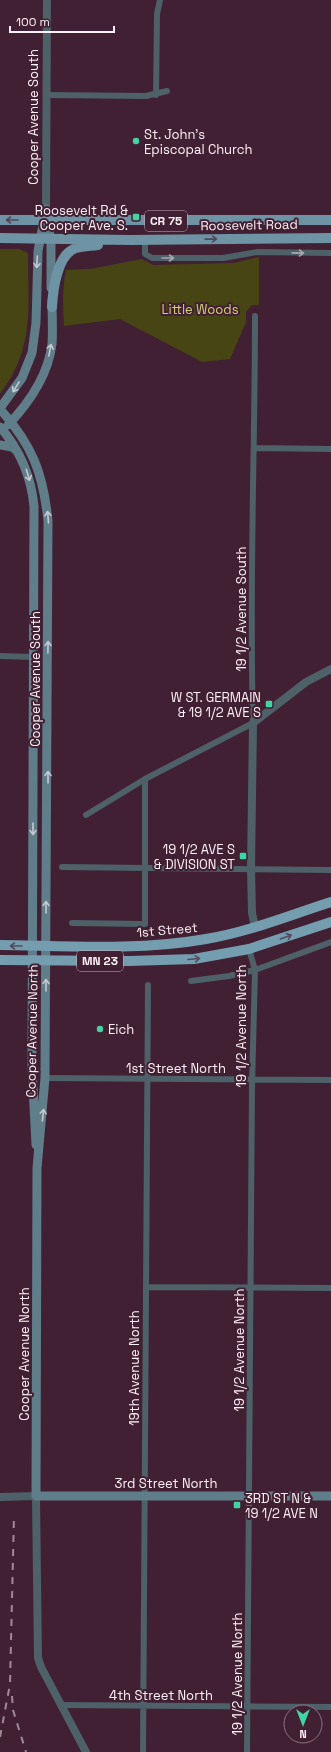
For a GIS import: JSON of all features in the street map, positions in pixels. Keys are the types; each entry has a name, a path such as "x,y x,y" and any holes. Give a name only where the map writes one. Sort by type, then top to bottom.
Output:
{"highway":[{"name":"1st Street","path":"0,945 161,945 206,939 255,927 331,902"},
{"name":"MN 23","path":"0,960 174,961 209,958 249,949 331,922"}],"main road":[{"name":"Cooper Avenue South","path":"1,429 12,421 32,396 44,370 51,346 52,307 45,239 46,210"},
{"name":"Roosevelt Road","path":"0,220 331,220"},
{"name":"Roosevelt Road","path":"0,238 130,240 331,238"},
{"name":"Cooper Avenue South","path":"45,239 37,260 35,335 32,352 22,378 0,408 12,421 29,447 40,472 48,521 46,946"},
{"path":"52,307 57,275 62,262 70,252 75,248 130,240"},
{"path":"1,429 18,452 28,473 34,506 32,961 33,1101 37,1168"},
{"path":"0,445 12,447 18,452"},
{"name":"Cooper Avenue North","path":"36,1496 37,1168 45,1078 46,946"},
{"name":"3rd Street North","path":"36,1496 331,1496"}],"street":[{"name":"Cooper Avenue South","path":"46,210 47,0"},
{"path":"156,95 157,14 160,0"},
{"path":"46,95 146,96 156,95 167,91"},
{"path":"145,240 145,254 152,258 223,258 257,252 331,253"},
{"name":"19 1/2 Avenue South","path":"255,316 255,448 251,656 253,723 251,869 252,913 255,927"},
{"path":"255,448 331,449"},
{"path":"0,656 34,657"},
{"path":"86,815 145,779 253,723 306,682 331,669"},
{"path":"72,923 145,924 145,779"},
{"path":"62,867 331,870"},
{"path":"191,981 229,976 255,970 331,942"},
{"name":"19 1/2 Avenue North","path":"247,1752 252,1079 255,970 249,949"},
{"name":"19th Avenue North","path":"143,1752 148,985"},
{"name":"1st Street North","path":"45,1078 331,1080"},
{"path":"146,1287 331,1288"},
{"name":"3rd Street North","path":"0,1496 36,1496"},
{"name":"Cooper Avenue North","path":"36,1496 38,1658 41,1667 86,1752"},
{"name":"4th Street North","path":"62,1705 331,1707"}],"green space":[{"path":"0,249 19,249 28,253 29,291 27,326 24,343 19,360 11,377 0,394"},
{"name":"Little Woods","path":"259,257 259,305 252,305 246,312 246,322 230,359 202,362 120,319 64,326 63,291 66,270 90,269 142,259 153,265 233,263"}],"railway":[{"path":"0,1737 10,1684 14,1515"},
{"path":"12,1696 13,1710 26,1752"}],"place":[{"name":"St. John’s Episcopal Church","path":"136,141"},
{"name":"Roosevelt Rd & Cooper Ave. S.","path":"136,217"},
{"name":"W ST. GERMAIN & 19 1/2 AVE S","path":"269,704"},
{"name":"19 1/2 AVE S & DIVISION ST","path":"243,856"},
{"name":"Eich","path":"100,1029"},
{"name":"3RD ST N & 19 1/2 AVE N","path":"237,1505"}]}
